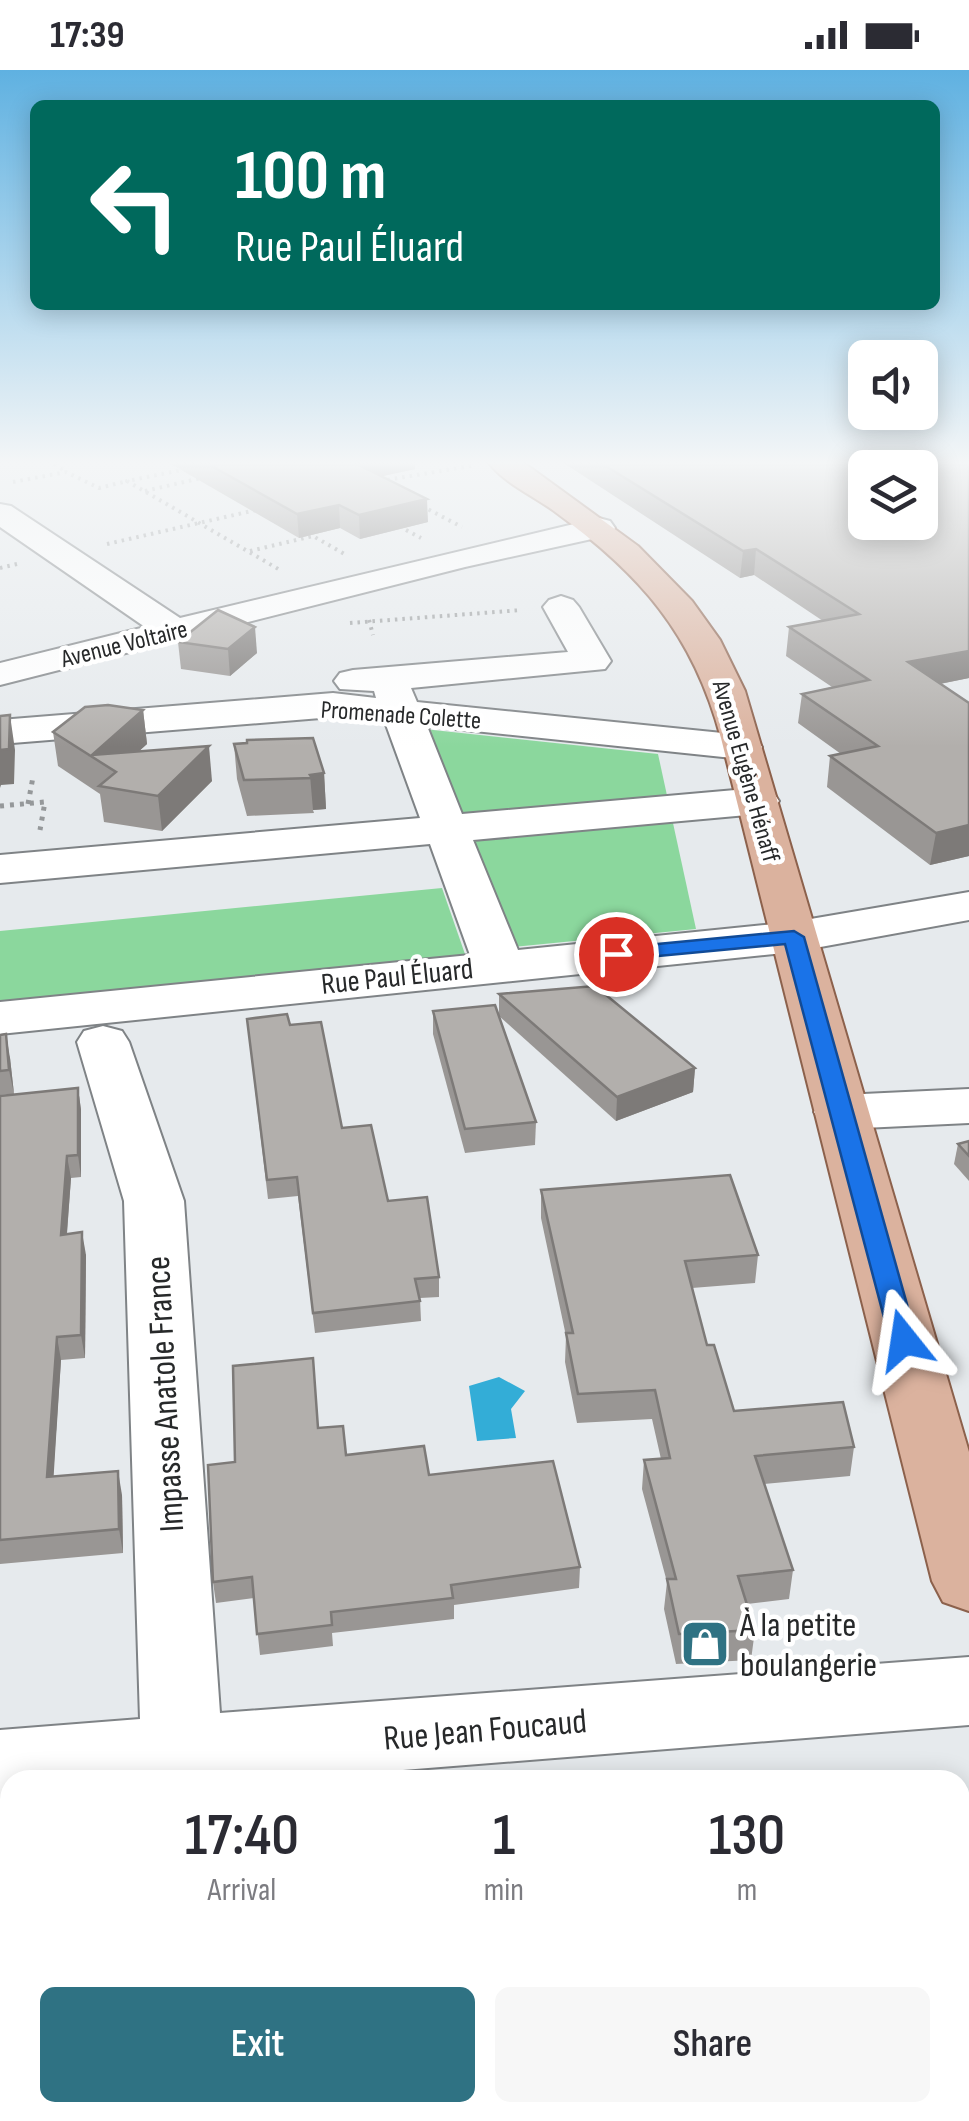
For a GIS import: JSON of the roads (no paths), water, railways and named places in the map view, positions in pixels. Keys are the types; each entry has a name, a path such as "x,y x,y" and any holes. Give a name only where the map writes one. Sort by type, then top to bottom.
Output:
{"main road":[{"name":"Avenue Eugène Hénaff","path":"632,556 673,599 721,677 758,800 969,1581"}],"street":[{"path":"62,556 174,630"},
{"name":"Avenue Voltaire","path":"0,675 480,556"},
{"path":"0,675 16,718 207,692 395,695 592,661 560,607"},
{"path":"207,692 333,705"},
{"path":"395,695 500,965"},
{"name":"Promenade Colette","path":"16,718 333,705 395,695 742,747"},
{"path":"0,870 758,800"},
{"name":"Rue Paul Éluard","path":"0,1018 794,937 969,906"},
{"name":"Impasse Anatole France","path":"104,1042 154,1201 182,1752"},
{"path":"842,1112 969,1106"},
{"name":"Rue Jean Foucaud","path":"0,1766 969,1691"}],"water":[{"path":"499,1377 525,1391 511,1409 516,1438 477,1441 469,1386"}],"place":[{"name":"À la petite boulangerie","path":"705,1644"}]}
